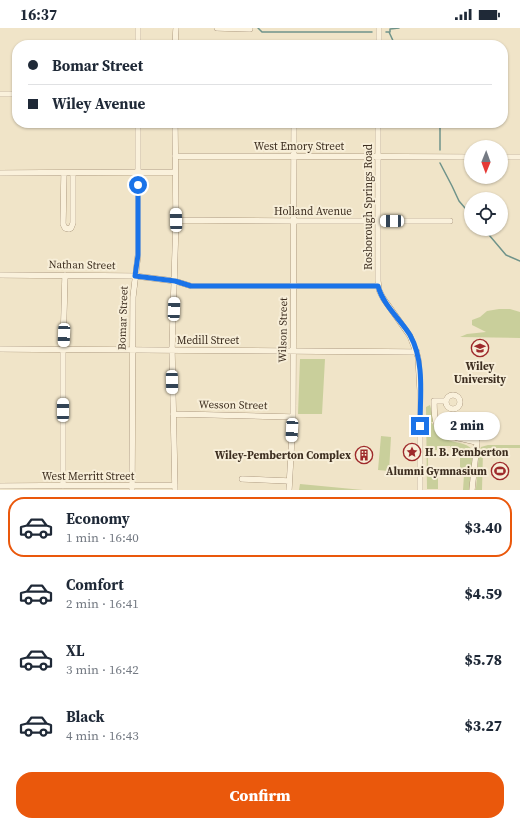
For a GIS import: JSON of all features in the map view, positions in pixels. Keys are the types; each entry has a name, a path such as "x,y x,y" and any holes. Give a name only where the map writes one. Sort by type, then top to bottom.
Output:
{"street":[{"path":"138,28 138,40"},
{"path":"176,28 176,40"},
{"path":"217,28 250,29"},
{"path":"379,28 379,40"},
{"path":"0,94 12,94"},
{"name":"Bomar Street","path":"132,488 132,350 133,298 138,255 138,128"},
{"path":"175,128 176,220 172,350 175,487"},
{"name":"Wilson Street","path":"289,490 293,416 292,351 294,128"},
{"name":"Rosborough Springs Road","path":"378,128 378,286 383,298 410,336 419,361 420,490"},
{"name":"West Emory Street","path":"175,156 464,157"},
{"path":"508,157 520,157"},
{"path":"0,173 175,172"},
{"path":"64,173 63,224 65,228 69,229 73,224 73,173"},
{"name":"Holland Avenue","path":"176,220 450,221"},
{"name":"Nathan Street","path":"0,275 135,276 175,281 191,286 378,286"},
{"path":"63,486 63,350 65,275"},
{"name":"Medill Street","path":"0,349 417,352"},
{"path":"446,401 434,401 435,417 438,426 446,434 477,442 472,490"},
{"name":"Wesson Street","path":"173,414 293,416"},
{"path":"242,480 290,481"},
{"name":"West Merritt Street","path":"0,486 132,488 175,487"}],"green space":[{"path":"510,309 520,312 520,338 460,337 467,334 486,332 472,325 472,320 480,317 487,311"},
{"path":"300,359 325,359 322,414 298,414"},
{"path":"430,405 435,424 431,422 441,435 449,441 467,445 473,450 471,488 469,490 463,490 464,475 460,475 460,451 450,450 450,446 437,446 437,450 428,450 428,475 434,475 435,478 438,478 438,489 427,489 426,407"},
{"path":"381,436 391,437 389,471 378,470"},
{"path":"488,445 520,445 520,448 495,448 495,451 483,451 482,490 475,490 479,452 481,447"},
{"path":"300,484 363,490 299,490"}],"waterway":[{"path":"258,28 262,32 372,32"},
{"path":"390,32 390,29 399,28"},
{"path":"386,32 389,32 393,40"},
{"path":"440,128 440,150"},
{"path":"440,163 459,201 464,207"},
{"path":"490,236 506,255 520,261"}],"place":[{"name":"Wiley University","path":"480,348"},
{"name":"H. B. Pemberton","path":"412,452"},
{"name":"Wiley-Pemberton Complex","path":"364,455"},
{"name":"Alumni Gymnasium","path":"500,471"}],"route":[{"path":"138,185 138,255 135,276 175,281 191,286 378,286 383,298 410,336 418,357 420,366 420,426"}]}
